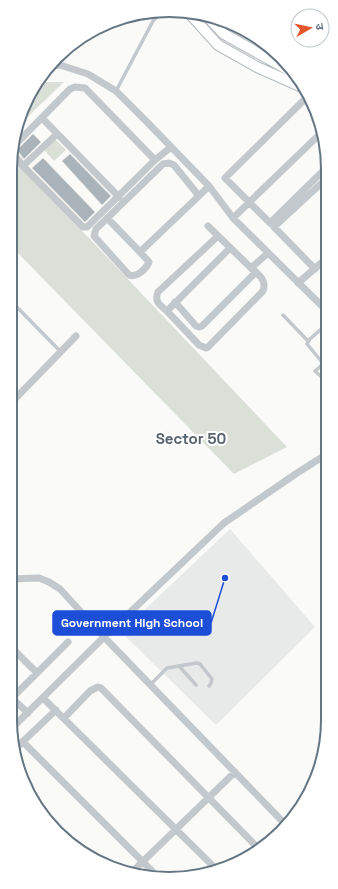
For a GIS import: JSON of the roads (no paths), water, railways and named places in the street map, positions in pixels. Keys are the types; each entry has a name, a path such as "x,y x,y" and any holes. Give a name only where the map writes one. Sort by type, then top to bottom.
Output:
{"main road":[{"path":"195,19 218,45 257,67 294,84"},
{"path":"214,24 224,34 278,64"}],"street":[{"path":"59,65 88,74 116,91 209,186 233,218 321,305"},
{"path":"20,139 70,89 80,86 84,88 155,160"},
{"path":"304,100 225,178 270,223 321,173"},
{"path":"42,118 119,196"},
{"path":"23,166 57,134"},
{"path":"233,218 317,136"},
{"path":"17,158 83,227 87,227 155,160 171,147"},
{"path":"107,218 148,262 147,266 139,274 133,276 129,275 94,236 96,229 107,218 163,164 169,163 174,165 199,196"},
{"path":"315,269 274,227 321,184"},
{"path":"140,252 209,186"},
{"path":"208,226 264,281 265,285 263,291 206,348 199,345 157,302 156,297 158,292 218,236"},
{"path":"167,311 230,248"},
{"path":"175,302 196,326 202,326 268,253"},
{"path":"298,283 321,264"},
{"path":"17,397 76,336"},
{"path":"17,724 104,637 224,523 321,458"},
{"path":"17,579 39,578 60,589 104,637 282,821"},
{"path":"17,693 68,642"},
{"path":"17,653 37,673"},
{"path":"64,718 90,691 98,687 101,688 255,845"},
{"path":"43,698 213,866"},
{"path":"17,704 28,713"},
{"path":"19,745 56,710"},
{"path":"23,742 152,871"},
{"path":"136,868 235,772"}],"lane":[{"path":"116,91 153,21 157,17"},
{"path":"17,307 61,352"},
{"path":"283,315 308,341 307,344 310,349 321,361"},
{"path":"308,341 321,329"},
{"path":"321,366 316,371 321,376"},
{"path":"150,685 167,668 200,664 212,678 212,683 209,686"},
{"path":"179,666 196,685"}],"place":[{"name":"Government High School","path":"225,578"}],"district":[{"name":"Sector 50","path":"191,439"}]}
